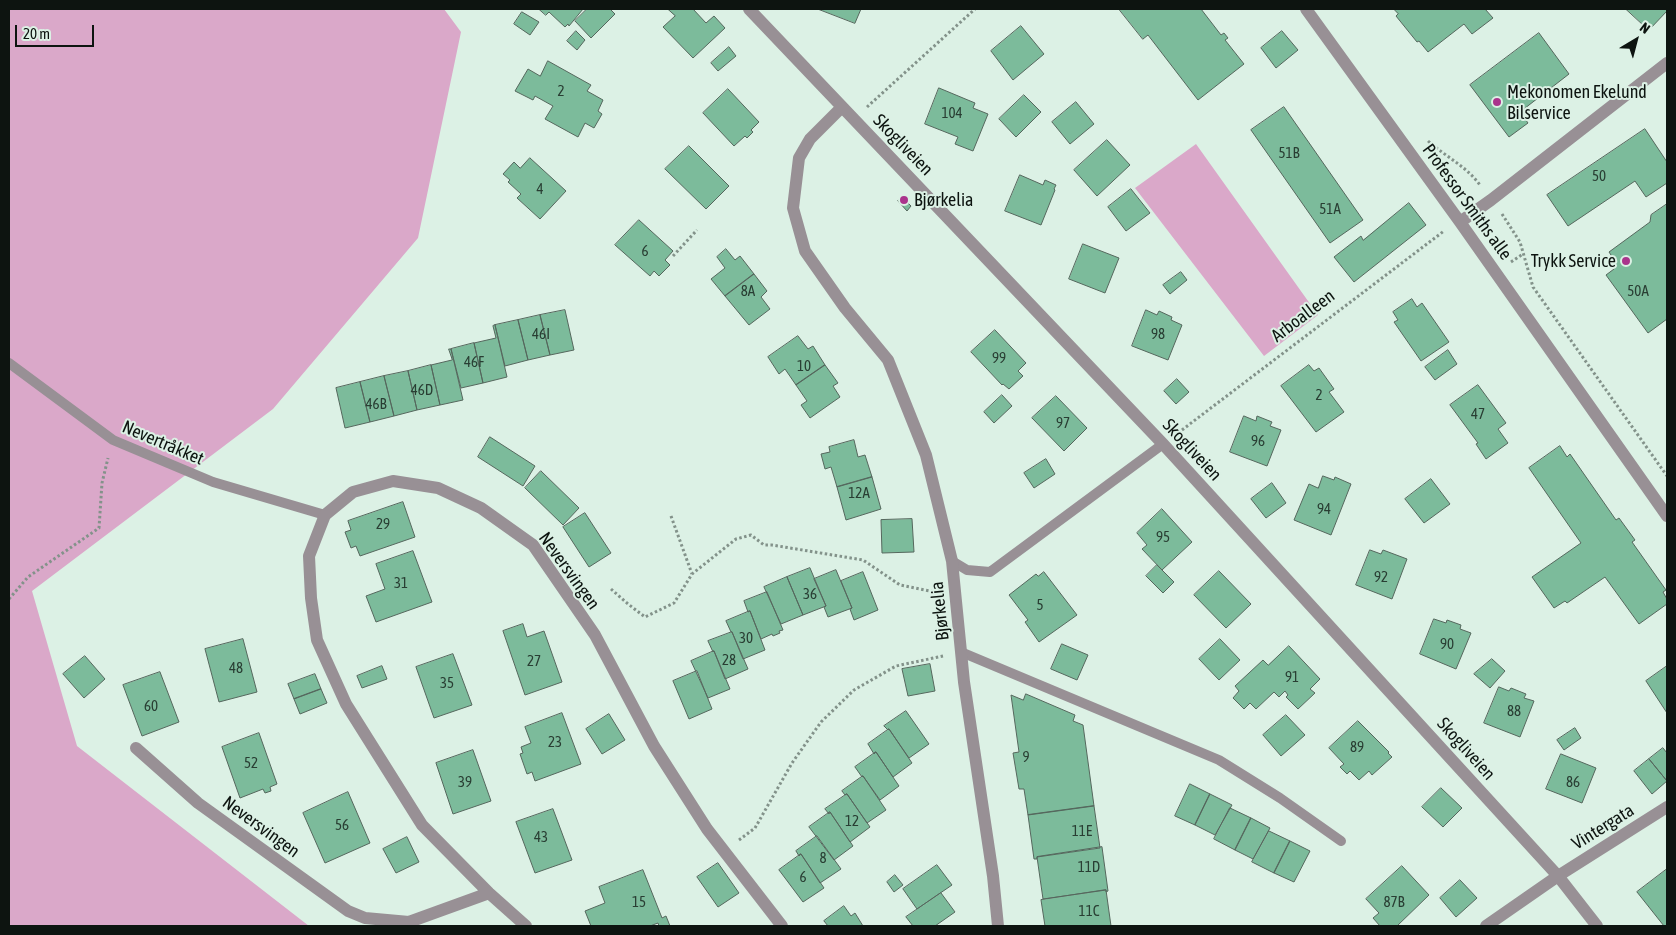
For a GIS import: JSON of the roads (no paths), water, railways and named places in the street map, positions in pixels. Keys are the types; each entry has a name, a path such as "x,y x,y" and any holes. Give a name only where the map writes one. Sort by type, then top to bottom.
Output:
{"street":[{"name":"Skogliveien","path":"749,9 1163,444 1558,876 1597,926"},
{"name":"Professor Smiths alle","path":"1306,9 1460,222 1667,516"},
{"path":"1460,222 1667,63"},
{"name":"Bjørkelia","path":"842,107 810,139 799,158 793,208 805,251 845,308 888,360 926,455 952,561 964,682 993,876 998,926"},
{"name":"Neversvingen","path":"526,926 488,892 422,825 346,704 317,640 311,598 309,556 325,515 353,492 392,482 438,488 481,508 533,545 595,636 654,746 707,829 782,926"},
{"name":"Neversvingen","path":"136,748 198,803 348,912 366,918 409,922 488,892"},
{"name":"Vintergata","path":"1486,926 1558,876 1667,807"}],"lane":[{"name":"Nevertråkket","path":"9,363 113,440 213,482 325,515"},
{"path":"952,561 967,570 990,572 1163,444"},
{"path":"961,652 1218,760 1280,798 1341,841"}],"place":[{"name":"Mekonomen Ekelund Bilservice","path":"1497,102"},
{"name":"Bjørkelia","path":"904,200"},
{"name":"Trykk Service","path":"1626,261"}]}
